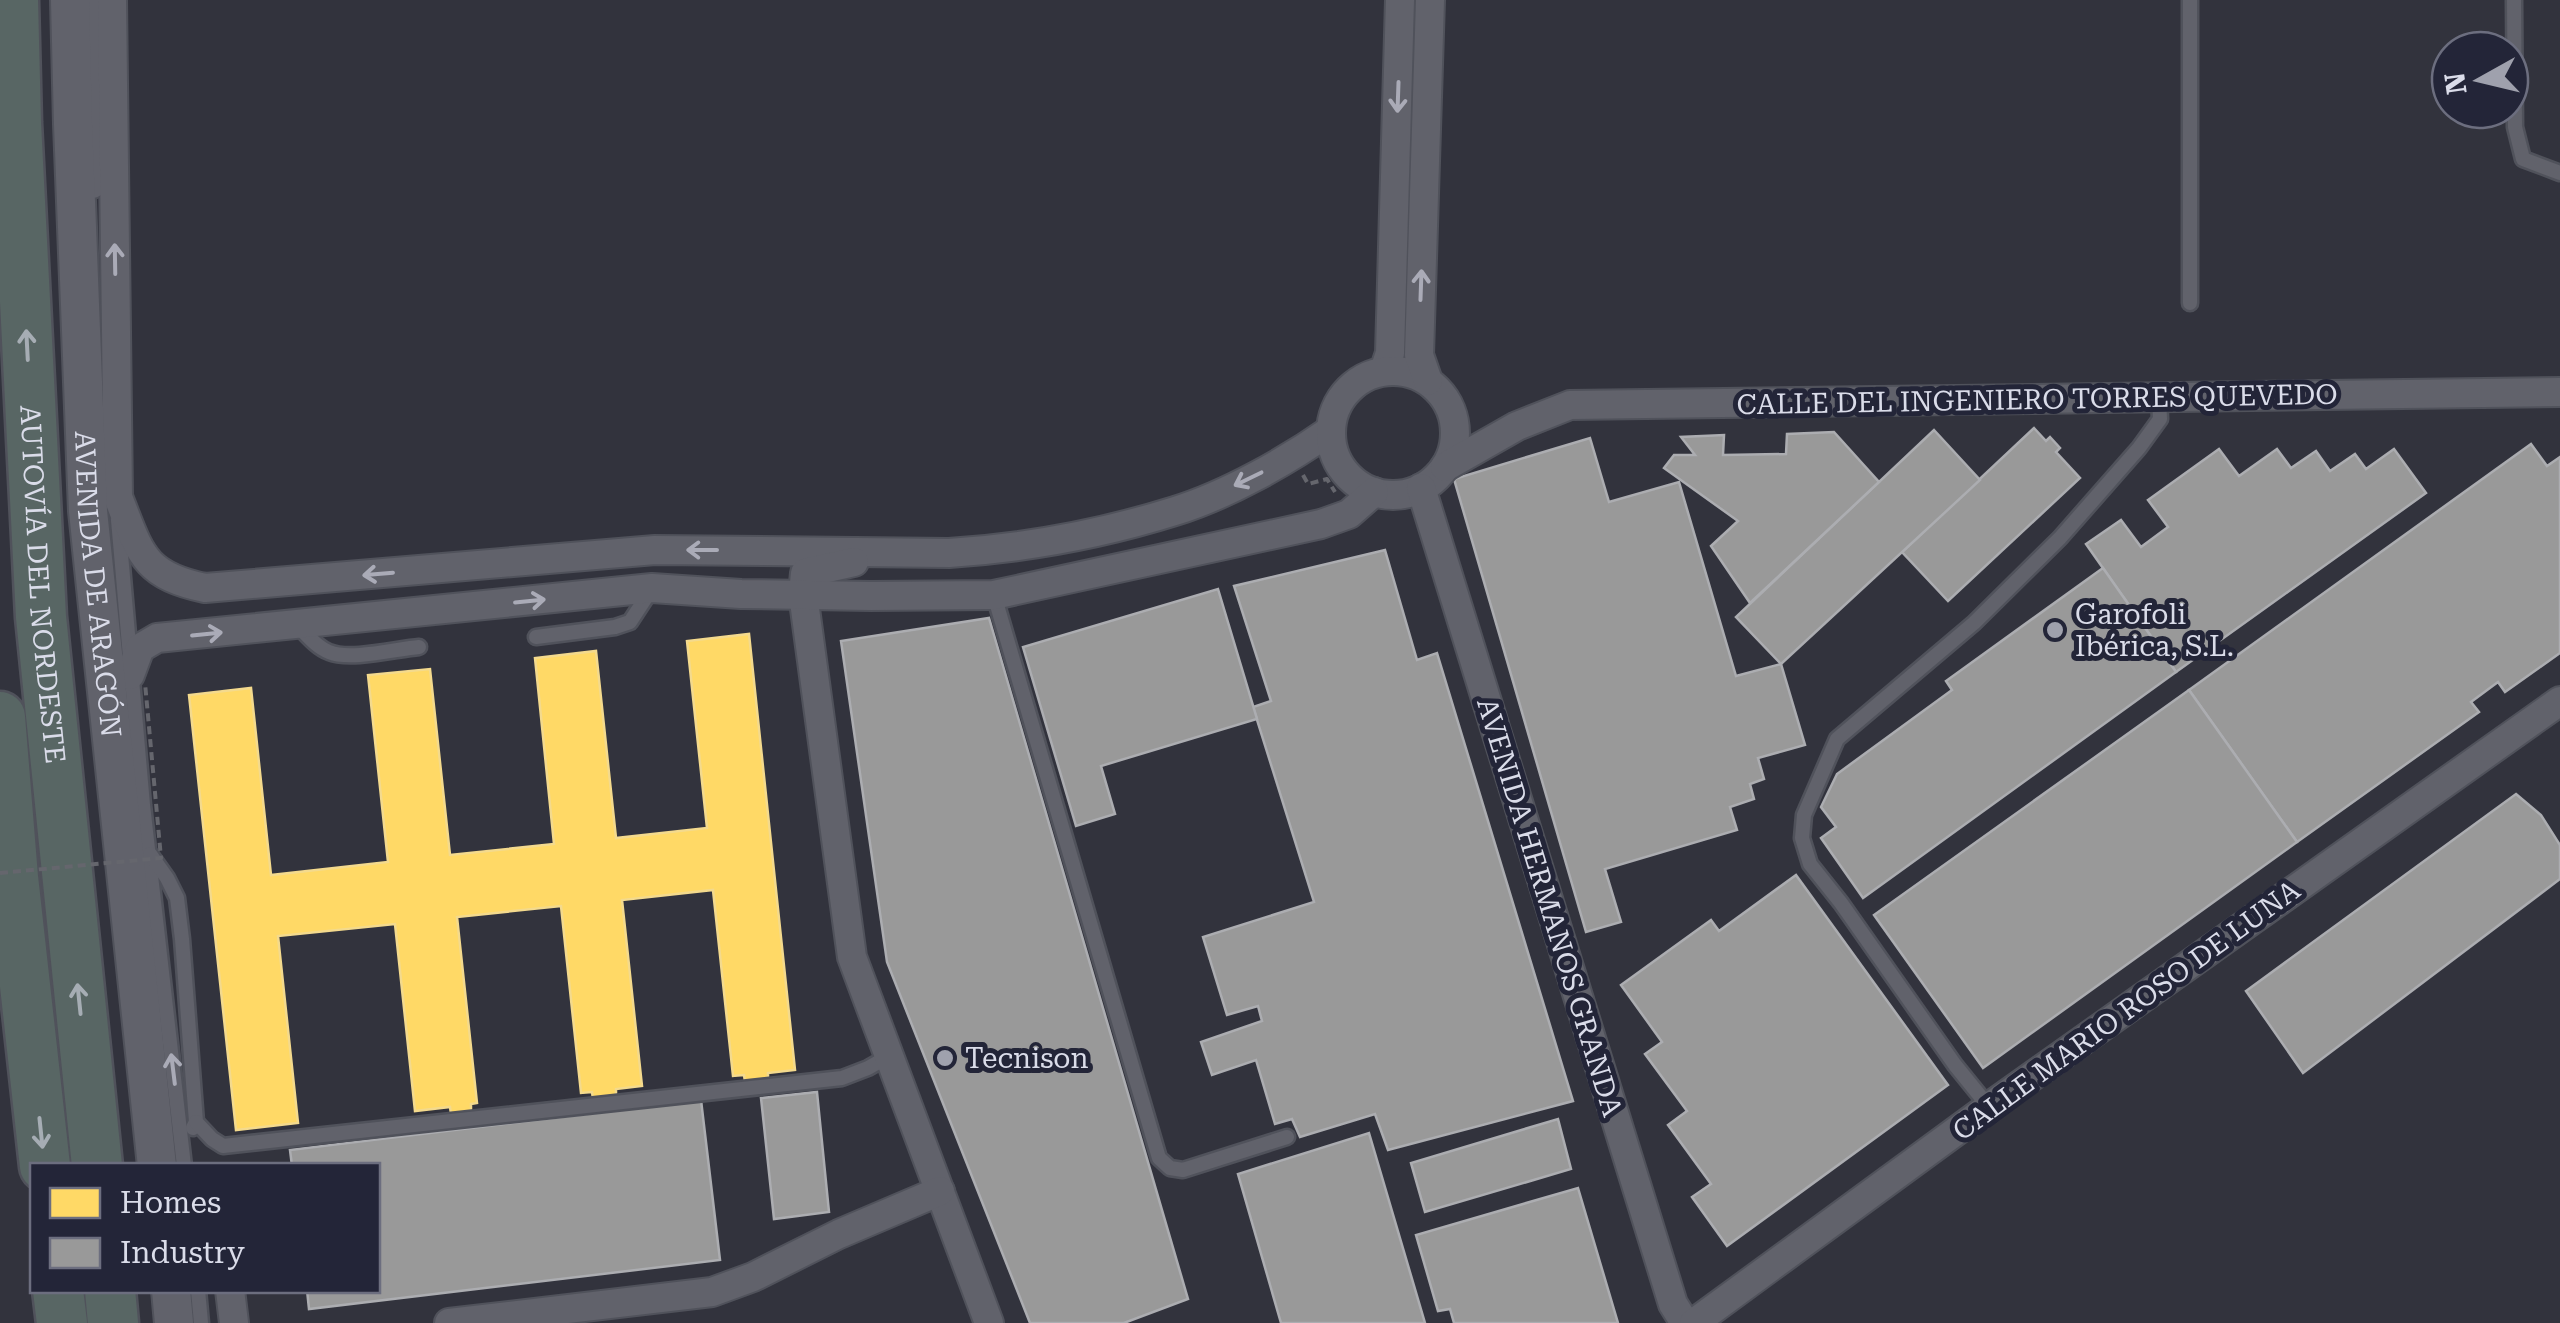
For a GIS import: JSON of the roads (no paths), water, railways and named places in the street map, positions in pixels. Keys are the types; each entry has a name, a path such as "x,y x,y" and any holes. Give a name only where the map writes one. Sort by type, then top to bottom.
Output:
{"highway":[{"name":"AUTOVÍA DEL NORDESTE","path":"13,0 41,617 97,1163"},
{"name":"AUTOVÍA DEL NORDESTE","path":"0,717 3,783 45,1163"},
{"path":"58,1293 62,1323"},
{"path":"110,1293 114,1323"}],"street":[{"name":"AVENIDA DE ARAGÓN","path":"70,0 72,124 103,503 170,1156"},
{"path":"92,0 103,503 149,566 176,582 205,588 654,550 949,554 986,551 1075,536 1178,510 1293,456 1331,430"},
{"path":"103,503 112,0"},
{"path":"1384,371 1390,353 1400,0"},
{"path":"1428,382 1399,371 1384,371 1367,376 1342,398 1334,413 1332,446 1338,461 1359,485 1390,495 1421,488 1445,467 1454,444 1454,421 1444,399 1428,382 1419,355 1430,0"},
{"name":"CALLE DEL INGENIERO TORRES QUEVEDO","path":"1445,467 1517,426 1570,405 2560,392"},
{"path":"1449,410 1481,422 1517,426"},
{"name":"AVENIDA HERMANOS GRANDA","path":"1421,488 1673,1304 1685,1323"},
{"path":"137,678 140,648 157,638 652,588 871,596 994,595 1321,524 1349,514 1374,492"},
{"path":"900,552 805,573 803,594 852,957 989,1323"},
{"name":"CALLE MARIO ROSO DE LUNA","path":"1694,1323 1989,1107 2560,701"},
{"path":"449,1323 712,1292 753,1277 940,1190"},
{"path":"171,1293 174,1323"},
{"path":"230,1293 234,1323"}],"lane":[{"path":"2190,0 2190,303"},
{"path":"2514,0 2515,127 2523,160 2560,173"},
{"path":"1989,1107 1810,864 1802,838 1804,814 1838,740 1974,622 2060,538 2160,419 2159,398"},
{"path":"103,503 137,678 170,1156"},
{"path":"536,637 614,628 630,622 652,588"},
{"path":"994,595 1159,1158 1170,1168 1183,1170 1287,1137"},
{"path":"297,625 329,652 349,655 420,647"},
{"path":"148,851 177,898 196,1122 223,1146 842,1078 888,1056"},
{"path":"170,1156 196,1122"},
{"path":"198,1293 201,1323"}],"place":[{"name":"Garofoli Ibérica, S.L.","path":"2055,630"},
{"name":"Tecnison","path":"945,1058"}]}
